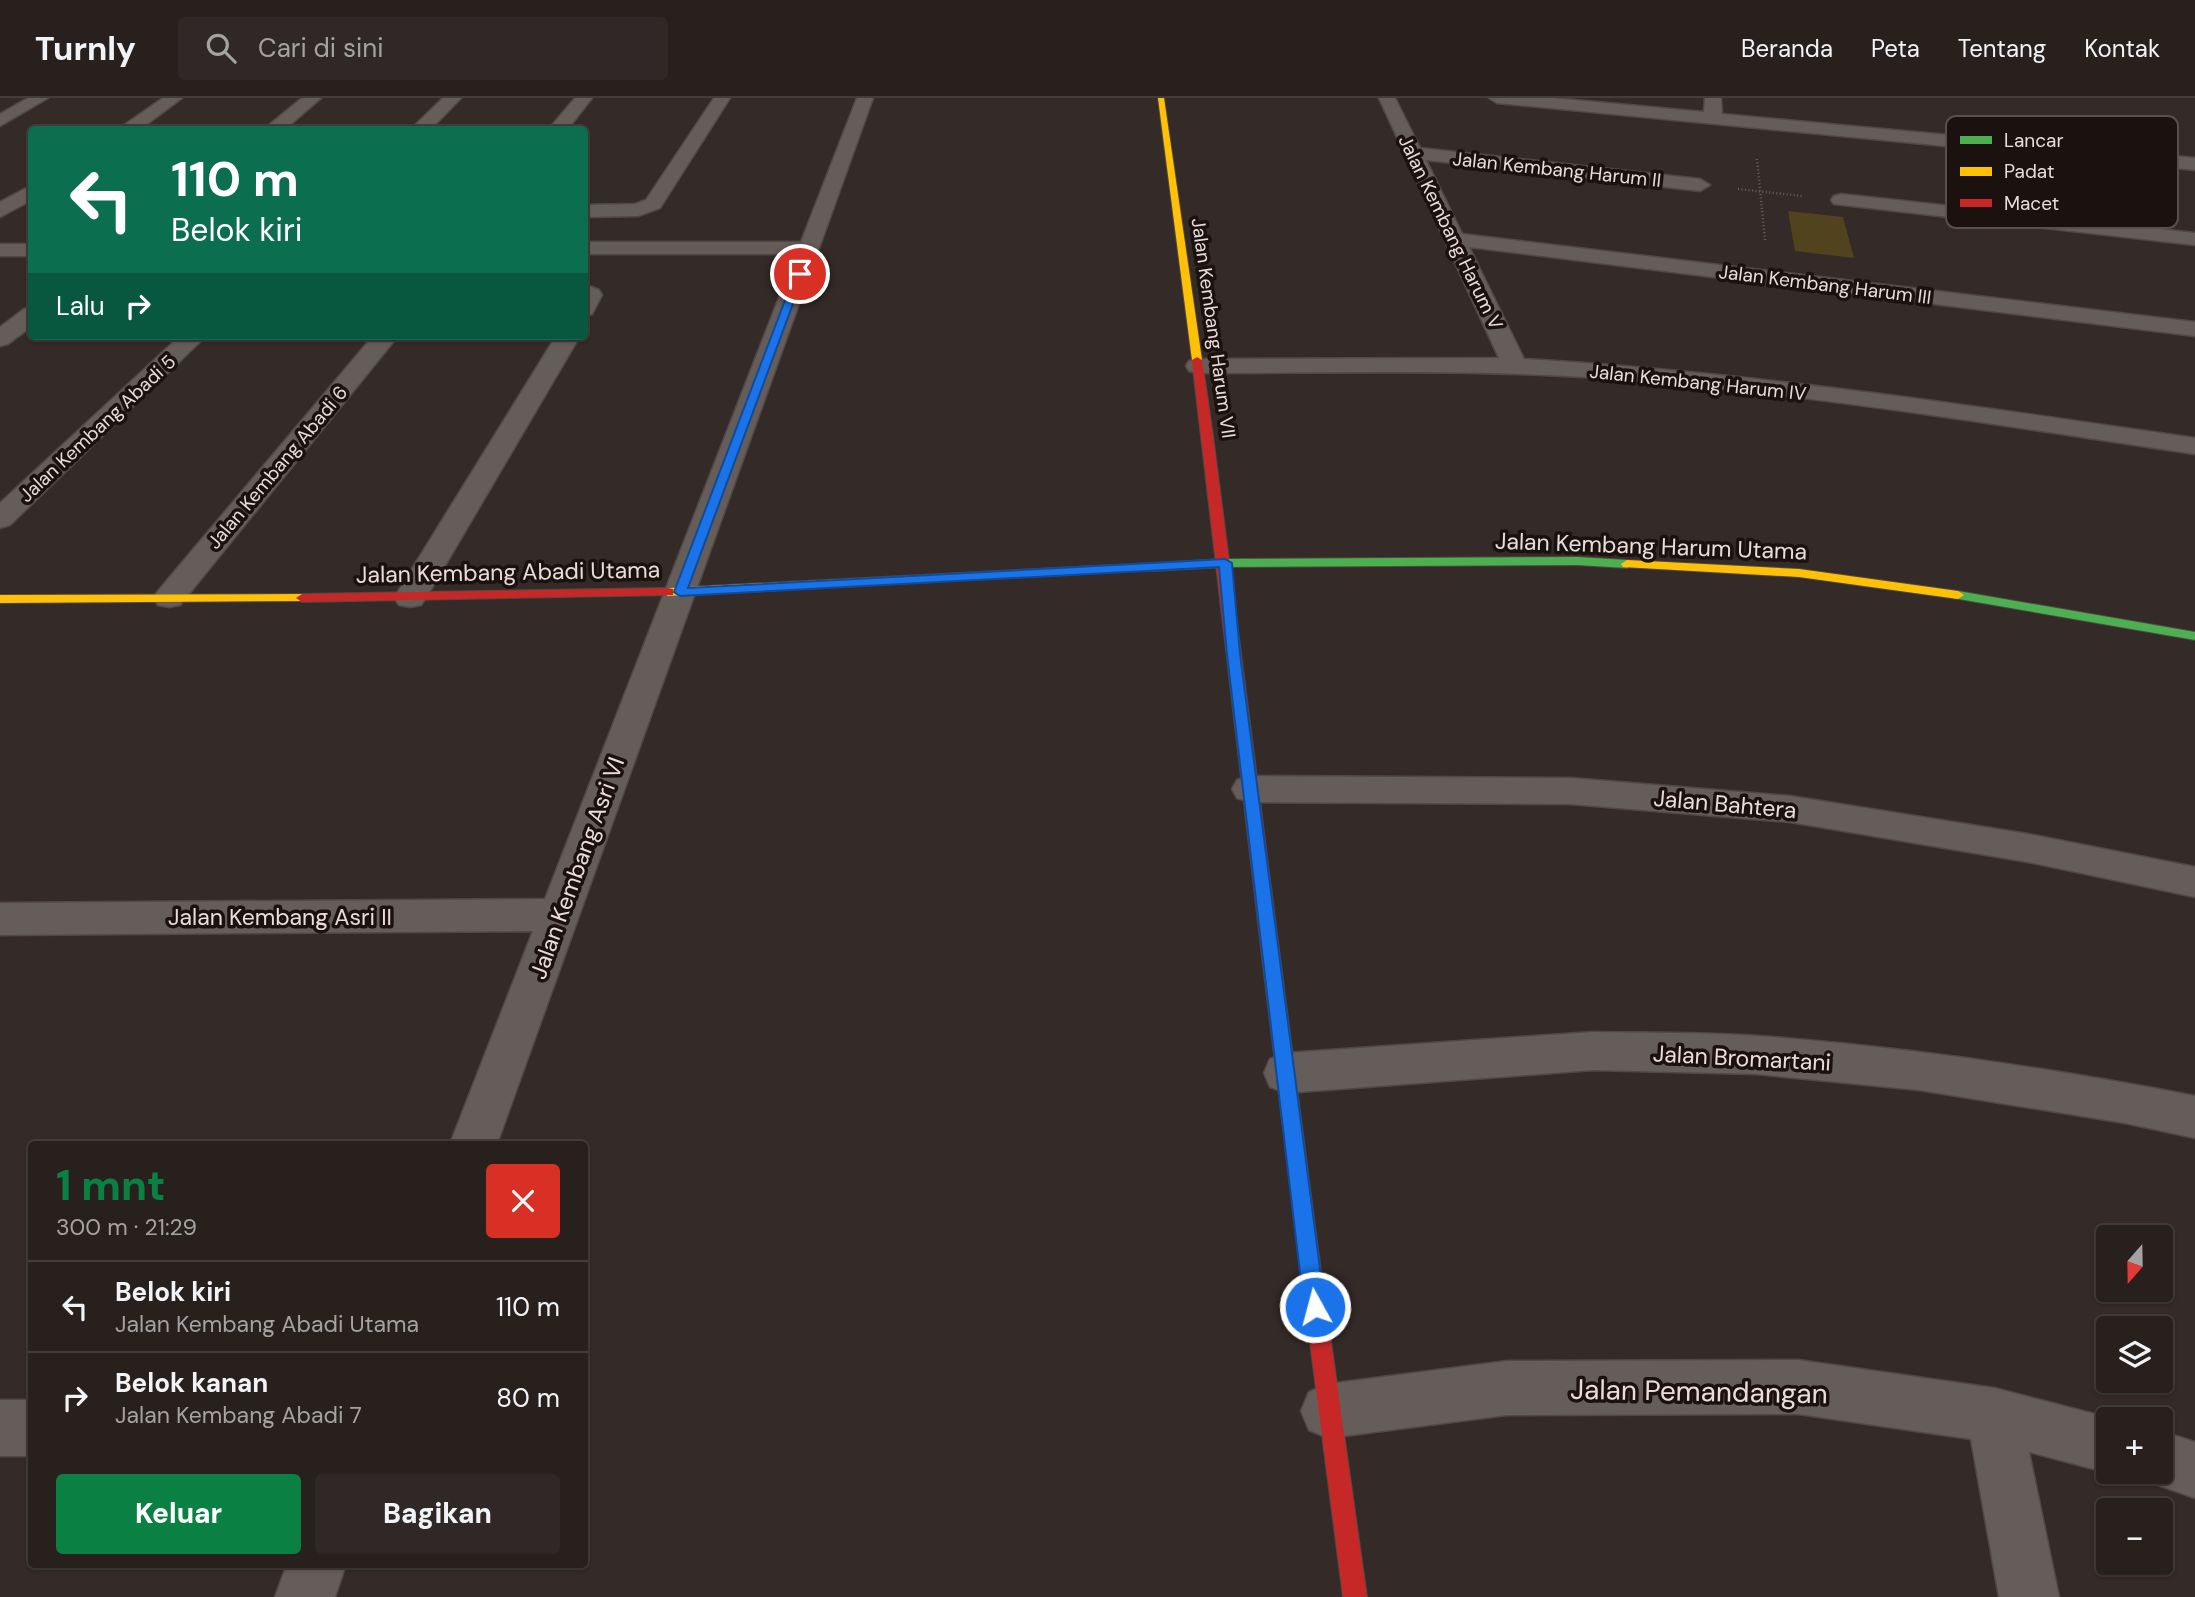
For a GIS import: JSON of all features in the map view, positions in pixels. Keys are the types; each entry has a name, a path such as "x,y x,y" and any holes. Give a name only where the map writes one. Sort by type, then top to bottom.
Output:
{"street":[{"path":"0,121 40,98"},
{"path":"132,126 174,98"},
{"path":"277,126 313,98"},
{"path":"423,126 453,98"},
{"path":"560,126 584,98"},
{"path":"588,211 631,211 653,204 722,98"},
{"name":"Jalan Kembang Asri VI","path":"475,1141 865,98"},
{"name":"Jalan Kembang Harum VII","path":"1161,98 1225,563 1250,789 1328,1411 1355,1597"},
{"name":"Jalan Kembang Harum V","path":"1387,98 1515,366"},
{"path":"1497,98 1946,140"},
{"path":"1713,98 1713,118"},
{"name":"Jalan Kembang Harum II","path":"1413,153 1700,184"},
{"path":"0,211 28,194"},
{"path":"1841,200 1946,212"},
{"path":"2095,228 2195,239"},
{"name":"Jalan Kembang Harum III","path":"1455,239 2195,329"},
{"path":"588,248 809,248"},
{"path":"0,250 28,250"},
{"path":"0,339 28,317"},
{"name":"Jalan Kembang Abadi 5","path":"0,519 190,340"},
{"name":"Jalan Kembang Abadi 6","path":"169,598 383,340"},
{"path":"410,598 566,340"},
{"name":"Jalan Kembang Harum IV","path":"1198,366 1515,366 1770,388 2195,446"},
{"name":"Jalan Kembang Harum Utama","path":"1225,563 1577,561 1785,572 1917,588 2195,636"},
{"name":"Jalan Kembang Abadi Utama","path":"0,598 410,598 680,592 1225,563"},
{"name":"Jalan Bahtera","path":"1250,789 1570,791 1790,809 2028,848 2195,882"},
{"name":"Jalan Kembang Asri II","path":"0,919 559,915"},
{"name":"Jalan Bromartani","path":"1286,1073 1593,1051 1756,1055 1919,1071 2124,1102 2195,1117"},
{"name":"Jalan Pemandangan","path":"1328,1411 1507,1388 1798,1387 1994,1415 2096,1442"},
{"path":"1994,1415 2029,1597"},
{"path":"0,1428 28,1428"},
{"path":"2173,1463 2195,1469"},
{"path":"305,1597 316,1568"}],"path":[{"path":"1765,123 1767,137 1756,143 1769,277"},
{"path":"1700,184 1841,200"}],"shaded area":[{"path":"1788,211 1843,217 1854,258 1795,251"}],"traffic: fast":[{"path":"1153,567 1225,563 1577,561 1627,564"},
{"path":"1958,595 2195,636"},
{"path":"1272,965 1307,1242"}],"traffic: slow":[{"path":"1161,98 1197,360"},
{"path":"1627,564 1799,573 1958,595"},
{"path":"668,592 1153,567"},
{"path":"0,599 302,598"}],"traffic: jam":[{"path":"1197,360 1272,965"},
{"path":"302,598 668,592"},
{"path":"1307,1242 1355,1597"}],"route":[{"path":"800,274 680,592 1225,563 1233,654 1315,1307"}]}
